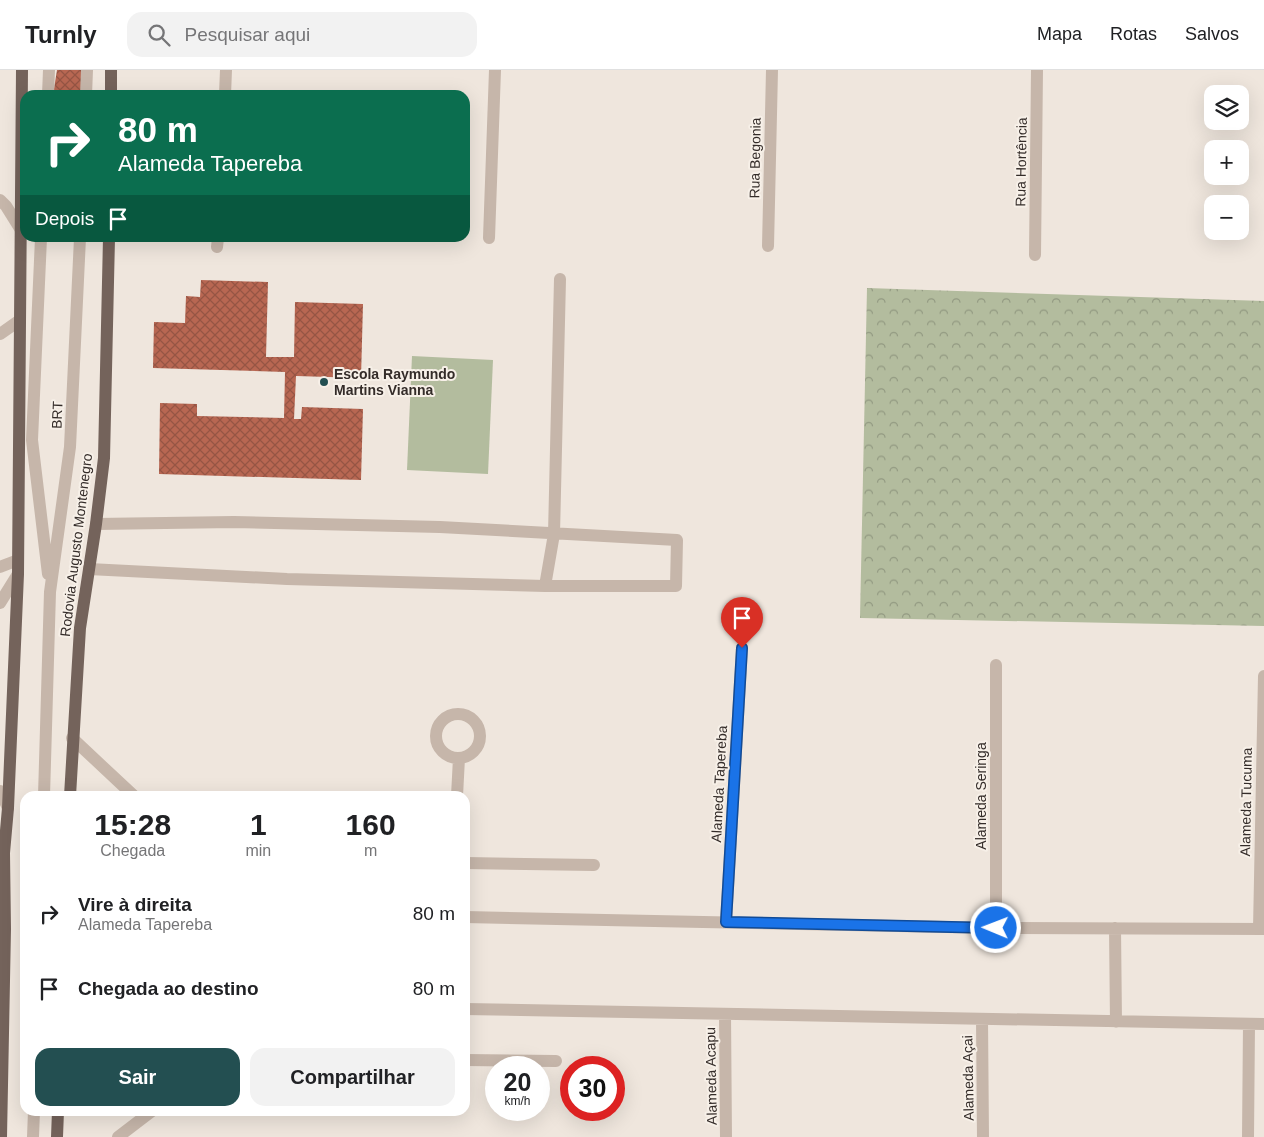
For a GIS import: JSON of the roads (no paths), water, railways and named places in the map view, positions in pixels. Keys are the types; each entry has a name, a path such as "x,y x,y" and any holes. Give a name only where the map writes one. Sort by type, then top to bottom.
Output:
{"main road":[{"path":"22,70 22,90"},
{"path":"111,70 111,90"},
{"path":"1,1137 4,853 8,808 18,574 21,242"},
{"name":"Rodovia Augusto Montenegro","path":"70,791 80,628 104,458 109,242"},
{"path":"57,1137 58,1116"}],"street":[{"path":"48,90 49,70"},
{"path":"86,90 88,70"},
{"path":"225,90 226,70"},
{"path":"489,238 495,70"},
{"name":"Rua Begonia","path":"768,246 772,70"},
{"name":"Rua Hortência","path":"1035,255 1037,70"},
{"path":"0,200 20,228"},
{"name":"BRT","path":"42,242 32,440 50,592"},
{"name":"BRT","path":"44,791 50,592 70,447 80,242"},
{"path":"545,586 554,534 560,279"},
{"path":"0,334 20,320"},
{"path":"89,568 287,579 545,586 676,586 678,540 440,527 234,522 96,524"},
{"path":"0,567 18,560"},
{"path":"0,603 18,574"},
{"name":"Alameda Tapereba","path":"726,922 742,648"},
{"name":"Alameda Seringa","path":"996,665 996,928"},
{"name":"Alameda Tucuma","path":"1261,929 1264,676"},
{"path":"72,738 129,791"},
{"path":"457,791 459,758"},
{"path":"0,791 8,808"},
{"path":"470,863 594,865"},
{"path":"470,918 996,928 1261,929"},
{"path":"1115,928 1116,1022"},
{"path":"470,1009 1264,1024"},
{"name":"Alameda Acapu","path":"725,1014 726,1137"},
{"name":"Alameda Açai","path":"982,1019 984,1137"},
{"path":"1248,1137 1249,1024"},
{"path":"470,1060 556,1061"},
{"path":"33,1137 34,1116"},
{"path":"118,1137 145,1116"}],"place":[{"name":"Escola Raymundo Martins Vianna","path":"324,382"}]}
